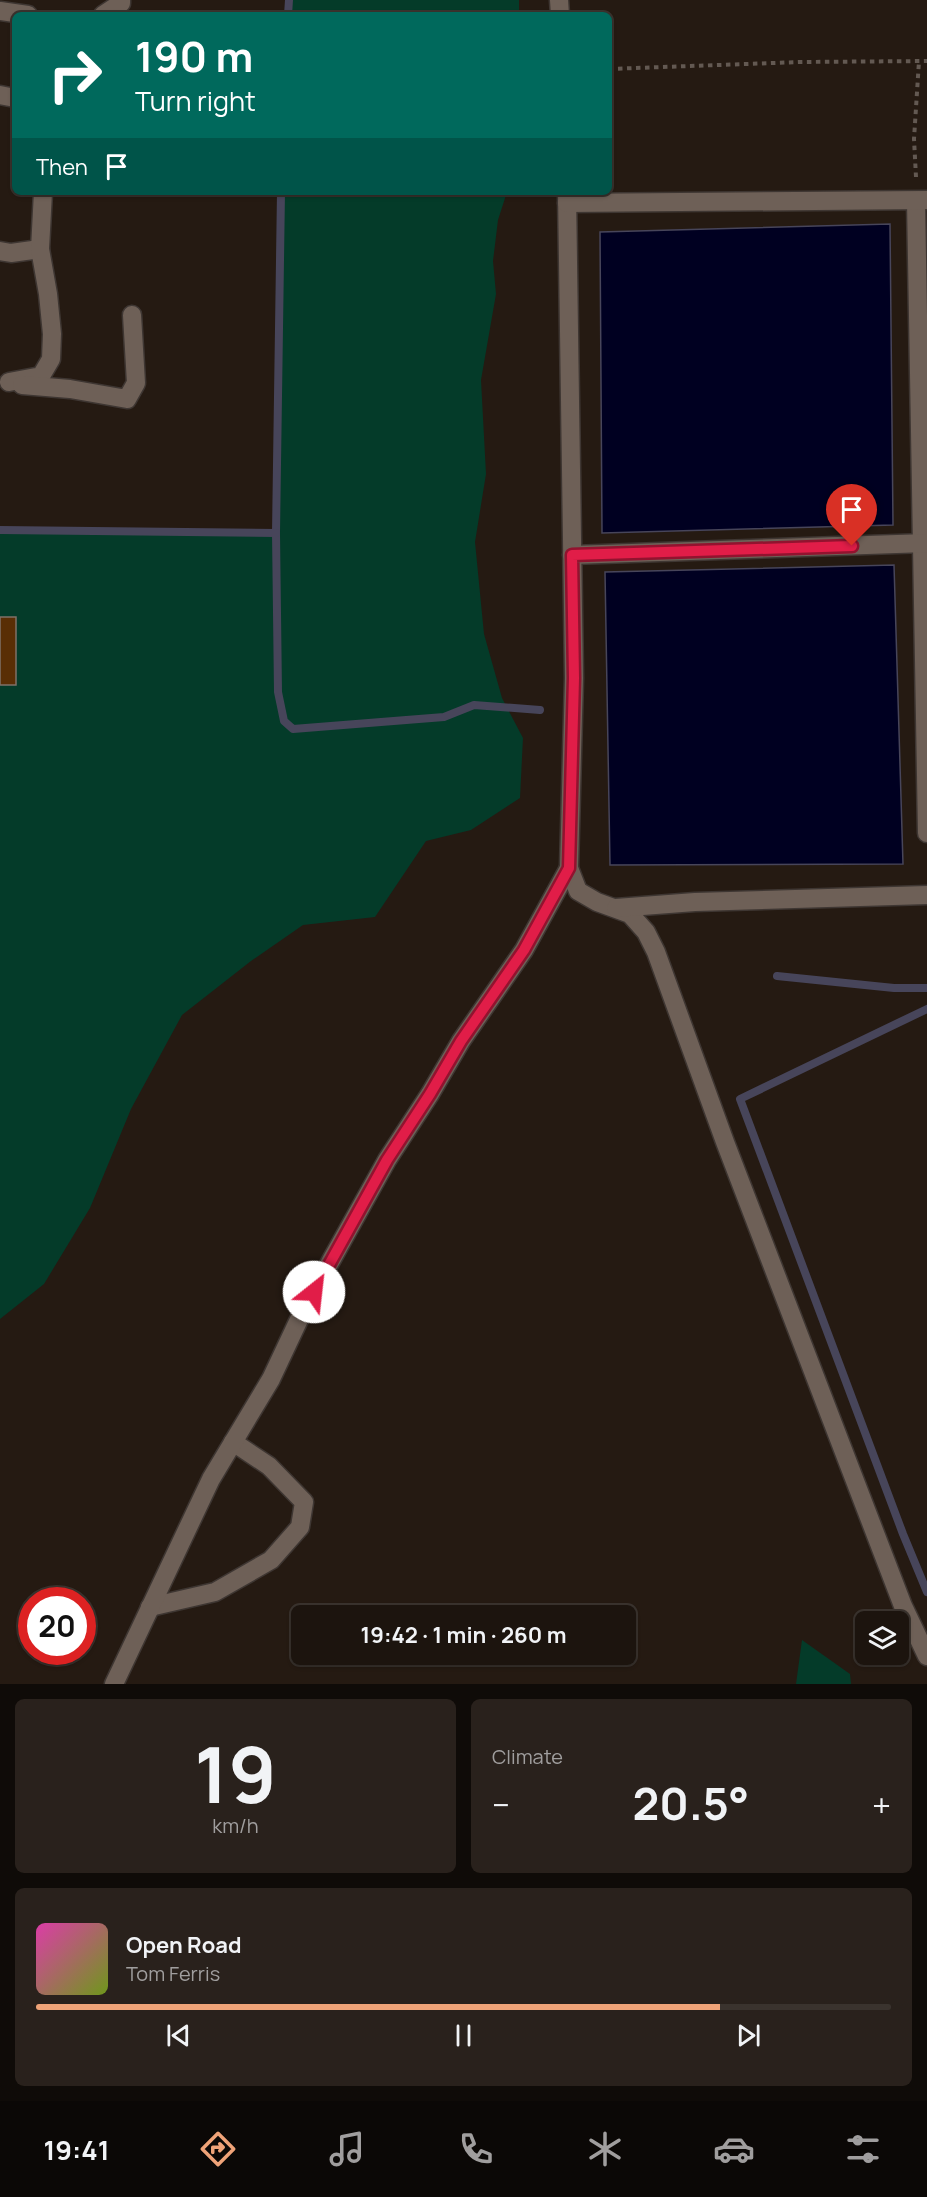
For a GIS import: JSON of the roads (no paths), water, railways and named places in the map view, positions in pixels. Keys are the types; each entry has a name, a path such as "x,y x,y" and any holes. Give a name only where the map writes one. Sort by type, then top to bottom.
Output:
{"lane":[{"path":"108,12 121,3 121,0"},
{"path":"4,381 41,376 51,359 52,334 48,294 40,249 44,195"},
{"path":"927,834 922,200 567,198 574,678 569,868 578,891 597,902 630,914 646,932 656,951 725,1142 890,1573 927,1656"},
{"path":"0,251 11,253 40,249"},
{"path":"4,381 27,386 70,388 127,399 136,383 132,315"},
{"path":"572,555 925,543"},
{"path":"114,1684 211,1479 271,1379 303,1311 387,1160 461,1041 524,950 569,868"},
{"path":"615,908 695,902 927,895"},
{"path":"150,1606 215,1592 271,1560 300,1527 304,1502 269,1466 233,1442"}],"water":[{"path":"890,224 893,525 602,533 600,232"},
{"path":"894,565 903,864 610,865 605,572"}],"waterway":[{"path":"288,12 289,0"},
{"path":"281,195 276,533 278,692 284,721 293,729 444,717 474,705 540,710"},
{"path":"0,530 276,533"},
{"path":"777,976 894,988 927,988"},
{"path":"927,1009 740,1099 903,1534 927,1592"}]}
